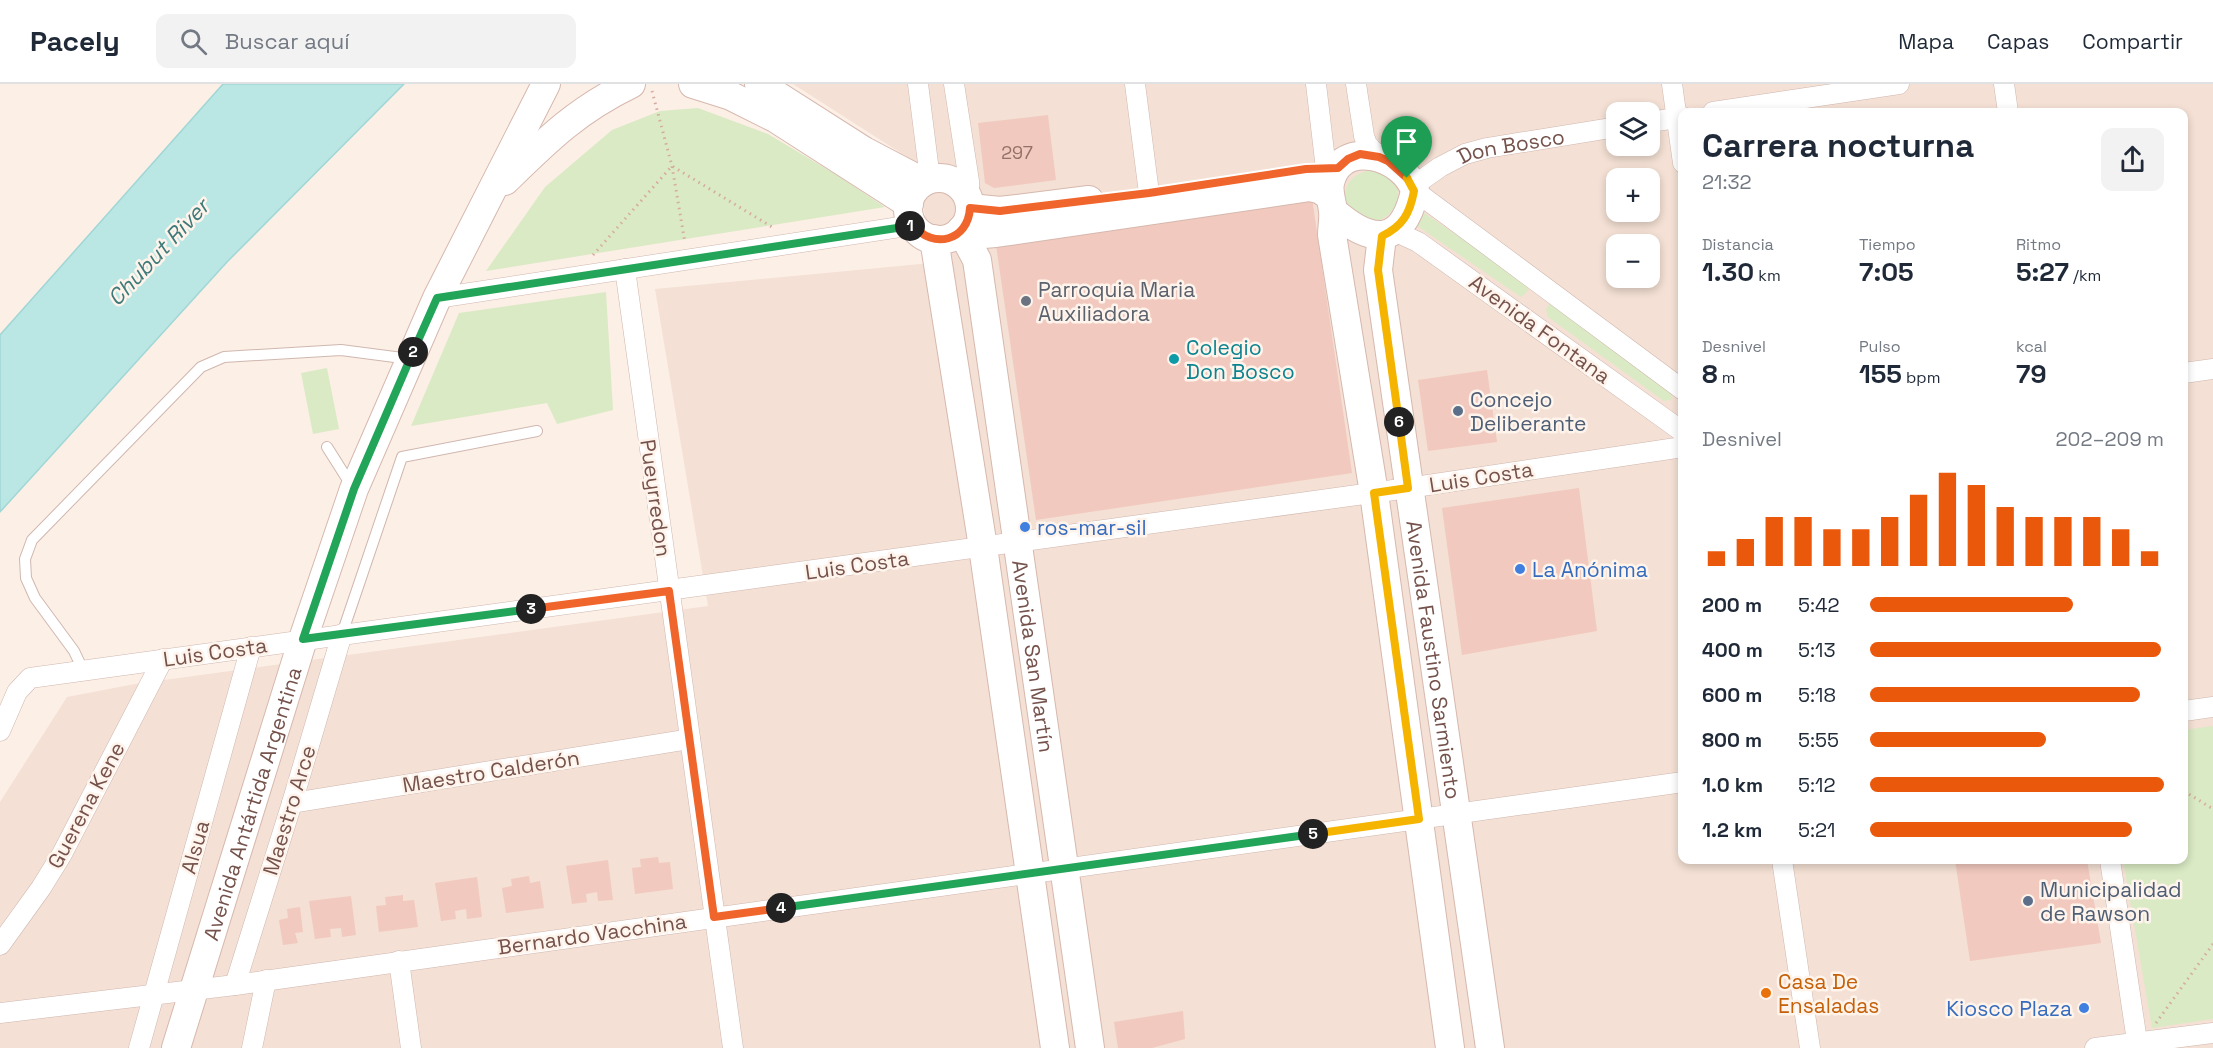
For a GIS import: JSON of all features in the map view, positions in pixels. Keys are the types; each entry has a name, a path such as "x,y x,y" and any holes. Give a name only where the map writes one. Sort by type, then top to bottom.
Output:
{"main road":[{"name":"Avenida Antártida Argentina","path":"176,1048 192,990 303,639 354,489 437,298 546,84"},
{"name":"Avenida Antártida Argentina","path":"488,197 551,136 579,114 631,84"},
{"path":"693,84 731,96 775,118 922,206"},
{"path":"759,84 864,151 952,237 966,217 1149,193 1306,169 1331,185 1346,223 1359,230 1388,233"},
{"path":"966,217 983,234 996,233 1310,187 1319,189 1331,185 1348,159 1360,154 1379,157 1398,169 1414,188"},
{"name":"Avenida San Martín","path":"1054,1048 983,547 922,206 939,178 956,183 966,195 966,217 977,260 1090,1048"},
{"name":"Avenida Faustino Sarmiento","path":"1331,185 1332,234 1374,493 1450,1048"},
{"name":"Avenida Faustino Sarmiento","path":"1414,188 1409,213 1388,233 1378,270 1490,1048"}],"street":[{"name":"Avenida San Martín","path":"918,84 922,206"},
{"name":"Avenida San Martín","path":"954,84 969,181 966,217"},
{"path":"1135,84 1149,193"},
{"name":"Avenida Faustino Sarmiento","path":"1316,84 1331,185"},
{"path":"1356,84 1364,136 1367,144 1379,157"},
{"path":"1672,84 1678,110"},
{"path":"1740,108 1899,84"},
{"path":"2004,84 2007,108"},
{"path":"1660,121 1678,118"},
{"name":"Don Bosco","path":"1414,188 1465,154 1487,148 1606,130"},
{"name":"Avenida Fontana","path":"1414,188 1678,386"},
{"path":"437,298 799,244 922,206"},
{"name":"Avenida Fontana","path":"1388,233 1418,242 1678,428"},
{"name":"Pueyrredon","path":"624,269 733,1048"},
{"path":"2188,372 2213,369"},
{"name":"Luis Costa","path":"0,731 17,692 30,678 1374,493 1678,448"},
{"name":"Maestro Arce","path":"235,985 342,634"},
{"name":"Alsua","path":"139,1048 251,646"},
{"name":"Guerena Kene","path":"0,945 62,854 163,659"},
{"path":"2188,710 2213,707"},
{"name":"Maestro Calderón","path":"292,802 690,739"},
{"name":"Bernardo Vacchina","path":"0,1013 235,985 1678,783"},
{"path":"1783,864 1810,1048"},
{"path":"2111,864 2138,1045"},
{"path":"399,961 411,1048"},
{"path":"252,1048 266,980"},
{"path":"2095,1048 2138,1045 2213,1033"}],"lane":[{"path":"83,670 74,651 34,598 26,578 25,559 32,540 201,367 224,357 341,350 410,359"},
{"path":"342,634 402,458 537,431"},
{"path":"327,447 354,489"}],"path":[{"path":"650,84 672,166 687,260"},
{"path":"672,166 799,244"},
{"path":"572,279 672,166"},
{"path":"2188,793 2213,809"},
{"path":"2152,1028 2213,944"}],"shaded area":[{"path":"793,84 2213,84 2213,1048 0,1048 0,802 67,697 135,684 708,606 655,289 931,263 918,164"}],"green space":[{"path":"698,108 768,134 885,207 486,271 545,187 612,130 660,111"},
{"path":"1373,170 1388,178 1396,186 1398,200 1395,207 1384,218 1369,223 1345,203 1345,196 1348,185 1355,176"},
{"path":"1424,213 1529,284 1528,291 1521,297 1419,227 1416,222"},
{"path":"606,292 613,410 557,424 547,403 411,426 459,313"},
{"path":"1549,304 1555,304 1672,391 1671,400 1664,401 1548,317 1546,310"},
{"path":"327,368 339,429 313,434 301,373"},
{"path":"2213,726 2213,1019 2152,1028 2124,864 2188,864 2188,729"}],"water":[{"name":"Chubut River","path":"223,84 404,84 227,262 0,512 0,335"}],"building":[{"path":"1048,115 1056,180 994,188 985,183 978,123"},
{"name":"Colegio Don Bosco","path":"1312,198 1352,473 1036,520 996,245"},
{"name":"Concejo Deliberante","path":"1487,370 1497,442 1428,451 1418,380"},
{"name":"La Anónima","path":"1579,488 1597,631 1462,655 1442,508"},
{"path":"658,857 659,863 670,862 673,889 635,894 632,868 641,867 640,859"},
{"path":"608,860 613,900 598,901 597,892 586,894 587,902 572,904 566,866"},
{"name":"Municipalidad de Rawson","path":"1956,864 2088,864 2101,943 1970,961"},
{"path":"529,876 530,883 540,881 544,908 506,913 502,888 512,886 511,879"},
{"path":"477,877 482,917 467,919 466,909 455,911 456,919 441,921 435,883"},
{"path":"403,895 403,901 414,900 418,927 379,932 376,906 386,905 385,897"},
{"path":"351,896 356,935 342,937 341,928 330,929 331,937 315,939 309,901"},
{"path":"300,907 303,932 295,933 298,943 283,945 279,920 288,918 287,909"},
{"path":"1183,1011 1185,1039 1152,1048 1118,1048 1114,1022"}],"place":[{"name":"Parroquia Maria Auxiliadora","path":"1026,301"},
{"name":"Colegio Don Bosco","path":"1174,359"},
{"name":"Concejo Deliberante","path":"1458,411"},
{"name":"ros-mar-sil","path":"1025,527"},
{"name":"La Anónima","path":"1520,569"},
{"name":"Municipalidad de Rawson","path":"2028,901"},
{"name":"Casa De Ensaladas","path":"1766,993"},
{"name":"Kiosco Plaza","path":"2084,1008"}],"route":[{"path":"1360,154 1388,161 1407,178 1414,191 1409,213 1394,231 1382,236 1378,253 1378,270 1408,488 1374,493 1419,819 714,917 669,591 303,639 354,489 437,298 913,225 926,237 943,240 952,237 964,227 968,221 970,208 1000,211 1149,193 1306,169 1338,168 1348,159 1360,154"}]}
